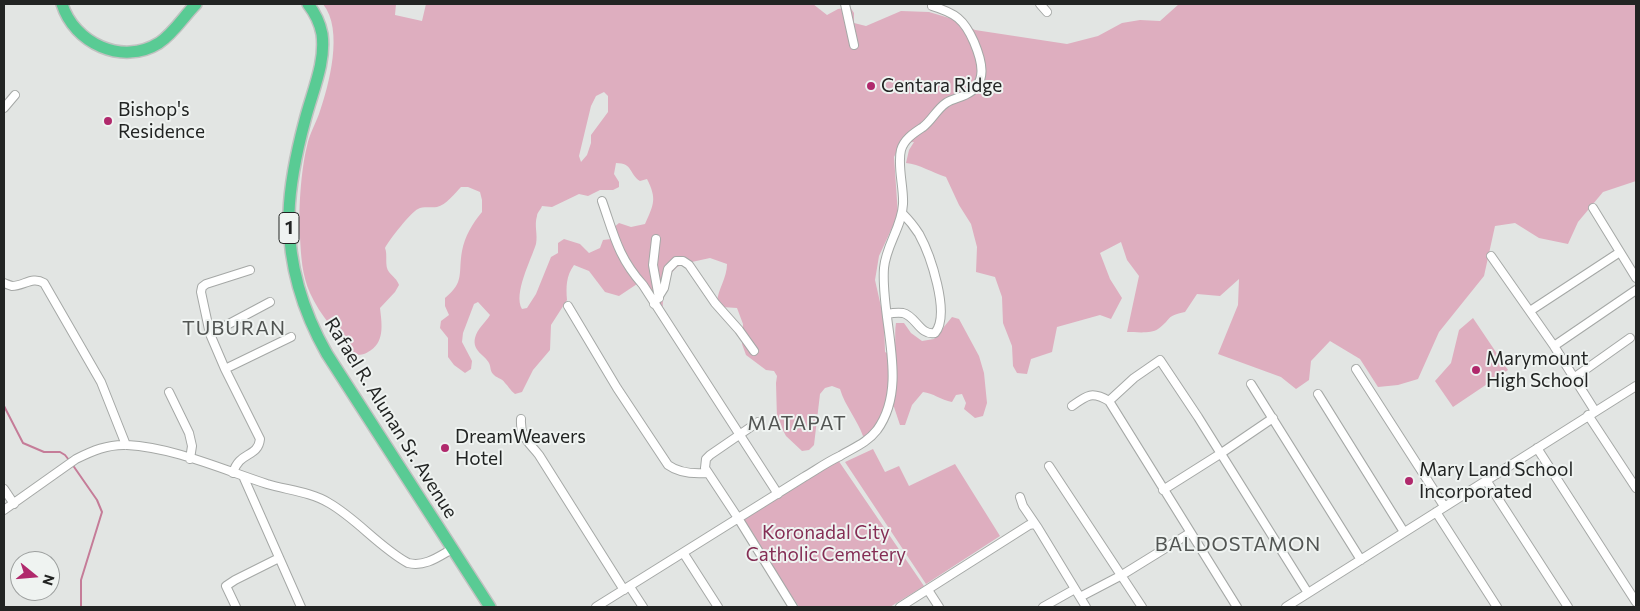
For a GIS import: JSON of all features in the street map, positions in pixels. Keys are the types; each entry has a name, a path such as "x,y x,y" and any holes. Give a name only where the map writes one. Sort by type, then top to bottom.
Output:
{"highway":[{"path":"62,4 70,23 83,36 102,48 120,51 138,50 159,43 196,4"},
{"name":"Rafael R. Alunan Sr. Avenue","path":"308,4 319,22 322,35 322,50 319,69 297,152 291,185 289,234 296,281 310,319 327,354 490,607"}],"street":[{"path":"845,4 854,45"},
{"path":"1040,4 1047,12"},
{"path":"596,607 684,554 738,518 865,442 878,428 887,413 891,397 892,376 884,266 887,252 902,212 900,156 905,140 932,118 947,102 974,90 980,83 982,75 982,65 968,29 953,14 932,6"},
{"path":"4,108 15,95"},
{"path":"602,200 622,258 631,273 657,300 778,494"},
{"path":"1593,208 1636,278"},
{"path":"887,314 896,312 910,316 924,332 930,334 935,333 939,329 942,317 942,304 928,255 912,223 902,212"},
{"path":"656,239 653,264 657,300"},
{"path":"1530,311 1620,252"},
{"path":"1491,256 1575,377 1592,413 1636,488"},
{"path":"657,300 664,288 670,266 676,261 686,263 715,303 739,330 754,351"},
{"path":"233,473 236,463 257,448 260,439 225,369 210,334 201,292 202,287 206,284 250,270"},
{"path":"4,283 12,286 32,280 39,280 44,283 101,382 126,445"},
{"path":"1554,346 1636,290"},
{"path":"210,334 270,302"},
{"path":"568,306 617,388 668,465 674,469 686,472 707,473"},
{"path":"225,369 291,337"},
{"path":"1575,377 1630,338"},
{"path":"1109,401 1134,378 1160,360 1308,592"},
{"path":"1356,369 1444,506"},
{"path":"1251,384 1361,560"},
{"path":"1286,607 1636,386"},
{"path":"169,392 189,433 192,446 190,459"},
{"path":"1318,394 1404,532"},
{"path":"1072,406 1090,395 1109,401 1238,607"},
{"path":"1163,490 1273,418"},
{"path":"521,419 524,437 539,455 627,588 643,607"},
{"path":"758,422 706,459 705,468 793,607"},
{"path":"4,510 76,459 101,448 126,445 152,449 190,459 320,498 329,502 408,563 420,565 452,549"},
{"path":"1538,448 1636,602"},
{"path":"1049,466 1142,607"},
{"path":"243,476 301,607"},
{"path":"1486,480 1568,607"},
{"path":"4,489 14,504"},
{"path":"1020,497 1034,524 1086,607"},
{"path":"1436,512 1497,607"},
{"path":"900,607 1029,525 1034,524"},
{"path":"1080,597 1122,575 1190,533"},
{"path":"684,554 718,607"},
{"path":"236,607 226,586 279,558"},
{"path":"1043,607 1075,589"},
{"path":"928,590 939,607"}],"green space":[{"path":"323,4 396,4 395,15 422,21 426,4 813,4 827,15 838,9 850,7 854,13 854,23 866,26 901,11 929,12 956,20 975,30 1067,44 1098,36 1122,23 1140,20 1160,21 1179,4 1636,4 1636,181 1603,192 1578,222 1568,244 1539,238 1515,223 1495,226 1484,276 1439,332 1418,379 1398,385 1378,387 1360,359 1330,341 1311,361 1309,380 1296,389 1281,377 1218,354 1238,305 1239,279 1220,296 1197,294 1185,312 1171,316 1155,331 1127,332 1139,276 1127,260 1121,242 1100,253 1110,279 1122,298 1111,319 1100,315 1057,327 1052,352 1031,359 1027,374 1017,373 1013,366 1012,346 1003,323 1002,297 995,277 976,272 977,247 971,224 959,205 946,177 906,163 909,150 914,142 901,143 894,157 898,215 879,256 875,280 884,320 885,352 893,357 896,323 904,323 911,333 922,341 934,339 952,317 959,319 979,356 984,373 987,403 983,416 975,418 964,409 966,403 962,394 956,395 952,402 923,392 912,405 905,425 900,425 894,407 885,405 875,428 867,437 863,436 840,389 832,386 825,388 820,394 814,445 809,450 802,451 786,436 777,419 777,376 774,371 766,370 746,355 742,344 743,324 737,308 722,307 717,302 726,274 727,264 710,258 677,267 664,281 662,319 637,284 619,296 605,292 589,271 574,265 569,273 567,282 567,300 551,325 550,350 533,370 522,392 515,394 504,381 494,375 491,372 489,363 475,346 476,335 490,315 478,302 474,304 463,333 462,342 472,361 471,369 465,373 454,365 448,357 448,338 440,328 441,321 449,315 445,306 445,298 456,287 458,282 465,240 482,212 480,192 468,187 461,187 440,206 422,208 415,211 391,239 385,248 387,267 399,285 380,308 381,333 377,344 363,354 358,355 352,351 344,338 324,317 307,286 302,265 299,227 305,156 309,138 327,88 333,58 333,28","holes":["604,92 608,96 608,112 591,135 591,143 587,155 581,162 579,156 591,106 596,96","616,163 621,163 628,167 640,181 647,179 652,192 653,202 645,224 631,227 619,223 613,228 611,239 603,240 600,248 589,253 580,244 564,239 558,243 558,253 551,257 536,294 527,308 522,309 520,303 521,286 536,244 536,219 542,206 552,207 579,194 588,196 600,190 613,190 619,187 619,182 614,174"]},
{"path":"1473,318 1508,370 1453,407 1435,381 1451,363 1459,330"},
{"path":"873,449 885,472 899,466 909,486 955,464 1000,536 926,584 845,462"},
{"name":"Koronadal City Catholic Cemetery","path":"838,460 924,586 890,607 799,607 741,520"}],"waterway":[{"path":"4,406 23,443 44,452 60,452 69,460"},
{"path":"72,464 97,500 102,512 81,580 81,607"}],"place":[{"name":"Centara Ridge","path":"871,86"},
{"name":"Bishop's Residence","path":"108,121"},
{"name":"Marymount High School","path":"1476,370"},
{"name":"DreamWeavers Hotel","path":"445,448"},
{"name":"Mary Land School Incorporated","path":"1409,481"}],"district":[{"name":"TUBURAN","path":"234,328"},
{"name":"MATAPAT","path":"797,423"},
{"name":"BALDOSTAMON","path":"1238,544"}]}
